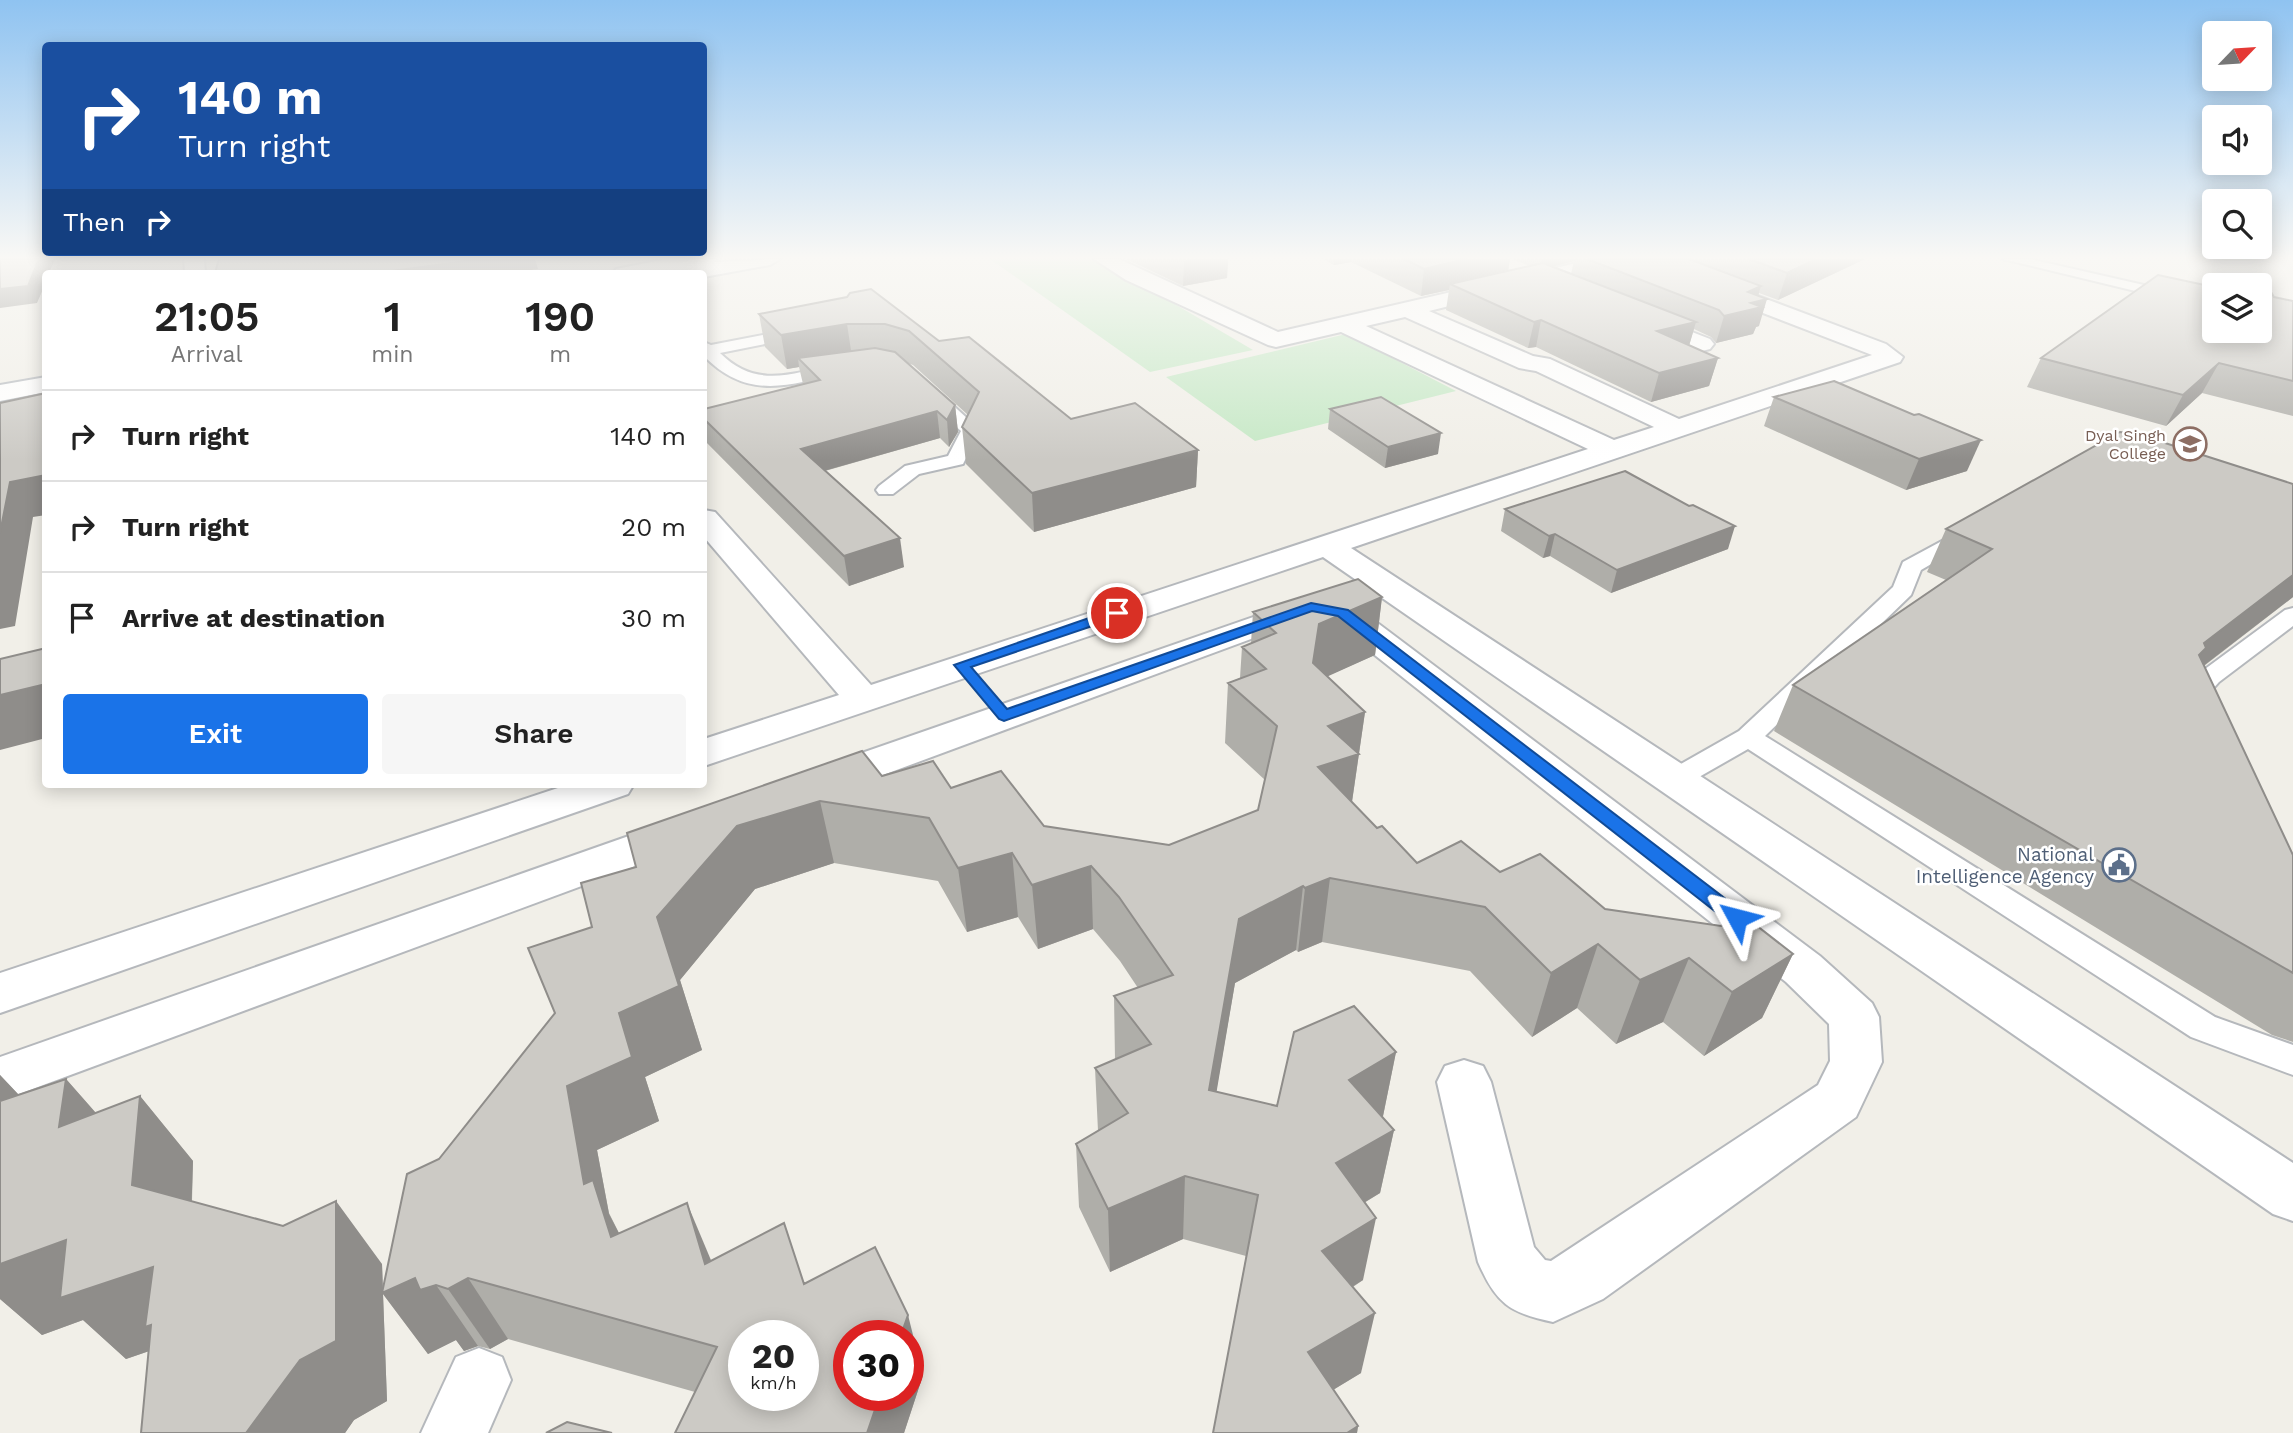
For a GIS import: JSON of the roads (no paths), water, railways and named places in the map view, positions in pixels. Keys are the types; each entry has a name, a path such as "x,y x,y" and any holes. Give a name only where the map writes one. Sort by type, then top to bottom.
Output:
{"street":[{"path":"1243,326 1270,338 1281,339 1330,326"},
{"path":"1347,326 1613,450"},
{"path":"1444,326 1528,363 1541,365 1677,428"},
{"path":"1657,326 1702,344"},
{"path":"707,752 1891,357 1866,344 1818,326"},
{"path":"0,377 42,370"},
{"path":"0,393 42,385"},
{"path":"707,522 863,699"},
{"path":"1324,544 2293,1195"},
{"path":"783,796 1311,607 1343,613 1803,969 1854,1017 1856,1062 1837,1101 1581,1278 1553,1293 1528,1287 1508,1262 1464,1082"},
{"path":"962,665 1004,716"},
{"path":"0,993 601,788"},
{"path":"0,1079 718,820"}],"lane":[{"path":"707,349 820,329"},
{"path":"707,351 738,379 755,383 857,365"},
{"path":"886,490 912,470 956,460 971,430 914,379"},
{"path":"1675,779 1748,737 1903,590 1911,567 1982,524"},
{"path":"2196,726 2185,702 2210,677 2293,615"},
{"path":"1748,737 2203,1027 2293,1060"}],"place":[{"name":"Dyal Singh College","path":"2190,444"},
{"name":"National Intelligence Agency","path":"2119,865"}]}
